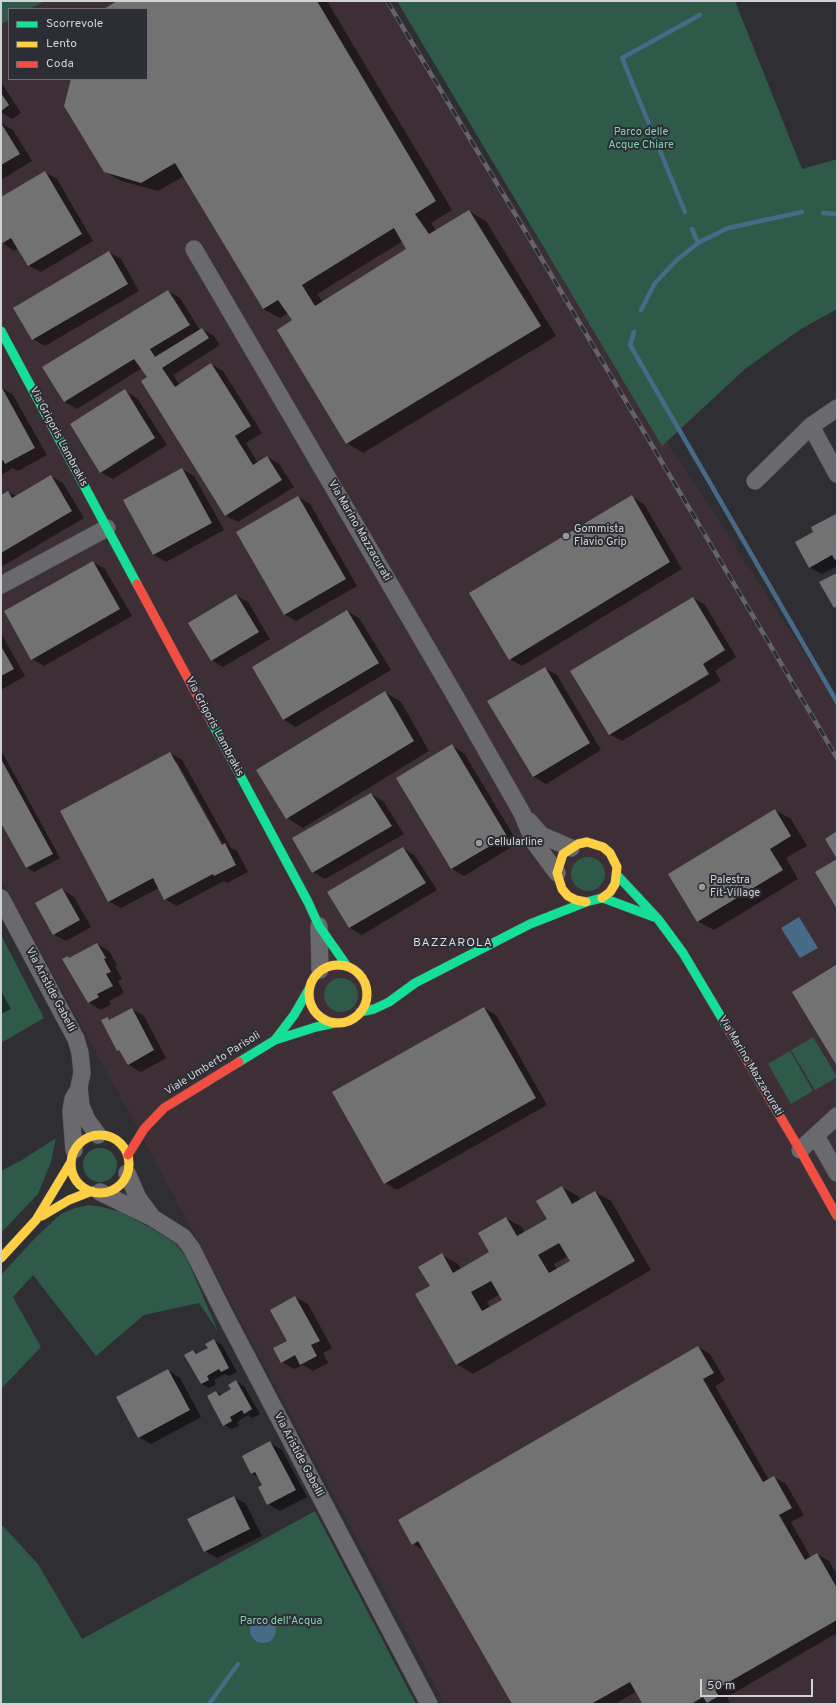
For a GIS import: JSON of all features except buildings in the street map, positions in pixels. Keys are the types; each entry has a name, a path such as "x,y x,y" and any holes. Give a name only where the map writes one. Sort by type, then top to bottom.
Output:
{"street":[{"name":"Via Marino Mazzacurati","path":"194,249 522,813 534,842 558,876 562,889 568,896 576,900 586,902"},
{"name":"Via Grigoris Lambrakis","path":"3,342 107,528 308,902 319,926 347,966"},
{"path":"755,481 811,426 837,408"},
{"path":"811,426 837,474"},
{"path":"1,585 107,528"},
{"name":"Via Marino Mazzacurati","path":"522,813 541,834 571,848 578,844 587,842 596,844 603,847 614,859 617,875 658,919 683,953 800,1150 837,1216"},
{"path":"552,893 558,876 559,863 563,854 571,848"},
{"path":"586,902 603,898 610,892 615,884 617,875"},
{"name":"Via Aristide Gabelli","path":"1,898 76,1039 80,1053 82,1073 80,1087 81,1106 84,1113 102,1135"},
{"path":"603,898 658,919"},
{"name":"Viale Umberto Parisoli","path":"143,1116 164,1108 275,1040 316,1027 349,1020 360,1012 374,1009 389,1002 415,983 530,924 586,902"},
{"name":"Viale Umberto Parisoli","path":"530,924 540,912"},
{"name":"Via Grigoris Lambrakis","path":"319,926 320,970"},
{"path":"320,970 338,964 347,966 362,976 366,984 367,994 365,1004 360,1012"},
{"name":"Viale Umberto Parisoli","path":"275,1040 294,1015 309,989 311,982 320,970"},
{"name":"Viale Umberto Parisoli","path":"398,984 415,983"},
{"path":"366,984 377,986"},
{"path":"309,989 310,1003 318,1015 326,1020 335,1022"},
{"name":"Via Aristide Gabelli","path":"73,1156 71,1111 73,1099 80,1087"},
{"name":"Viale Umberto Parisoli","path":"127,1173 129,1167 128,1155 144,1129 164,1108"},
{"path":"800,1150 837,1116"},
{"path":"1,1258 36,1220 80,1143 88,1137 102,1135 119,1129"},
{"path":"102,1135 120,1142 128,1155"},
{"path":"816,1136 837,1173"},
{"path":"73,1156 72,1172 76,1180 83,1187 96,1192"},
{"path":"36,1220 68,1200 96,1192 109,1191 117,1187 123,1181 127,1173"},
{"name":"Via Aristide Gabelli","path":"127,1173 138,1198 153,1218"},
{"name":"Via Aristide Gabelli","path":"96,1192 153,1218 183,1237 192,1248 246,1356 429,1704"}],"shaded area":[{"path":"1,1 383,1 837,704 837,1704 445,1704 139,1131 1,879"}],"green space":[{"path":"1,1 45,1 31,8 8,8 8,20 1,24"},
{"name":"Parco delle Acque Chiare","path":"397,1 735,1 802,169 837,159 837,309 801,329 745,369 662,446"},
{"path":"588,857 600,862 605,874 600,886 588,891 576,886 571,874 576,862"},
{"path":"1,935 44,1018 1,1043"},
{"path":"341,978 353,983 358,995 353,1007 341,1012 329,1007 324,995 329,983"},
{"path":"813,1037 837,1077 815,1090 791,1050"},
{"path":"790,1051 813,1091 791,1104 768,1064"},
{"path":"56,1138 51,1162 38,1194 1,1233 1,1171 22,1160"},
{"path":"100,1148 112,1153 117,1165 112,1177 100,1182 88,1177 83,1165 88,1153"},
{"path":"89,1205 121,1212 175,1243 186,1257 218,1331 199,1303 144,1315 96,1356 33,1275 13,1297 41,1347 1,1389 1,1275 36,1237 61,1214 75,1208"},
{"name":"Parco dell'Acqua","path":"315,1511 416,1704 1,1704 1,1524 38,1564 82,1639"}],"water":[{"path":"799,917 818,948 800,958 781,928"},
{"path":"263,1617 272,1621 276,1630 272,1639 263,1643 254,1639 250,1630 254,1621"}],"waterway":[{"path":"685,212 622,58 700,15"},
{"path":"698,243 728,228 802,212"},
{"path":"823,213 837,214"},
{"path":"641,310 655,283 678,259 698,243 692,229"},
{"path":"634,332 630,345 837,702"},
{"path":"209,1704 238,1664"}],"railway":[{"path":"387,1 511,207 837,758"}],"traffic: fast":[{"path":"1,331 137,584"},
{"path":"212,723 308,902 319,926 347,966"},
{"path":"617,875 658,919 683,953 730,1032"},
{"path":"360,1012 374,1009 389,1002 415,983 530,924 586,902 602,898"},
{"path":"603,898 654,917"},
{"path":"275,1040 294,1015 309,989"},
{"path":"239,1062 275,1040 316,1027 335,1023"}],"traffic: slow":[{"path":"586,902 576,900 568,896 562,889 557,873 563,854 578,844 587,842 603,847 610,853 617,867 615,884 610,892 602,898"},
{"path":"338,965 349,967 359,973 365,983 367,994 365,1005 359,1015 349,1021 338,1023 327,1021 317,1015 311,1005 309,994 311,983 317,973 327,967 338,965"},
{"path":"100,1135 111,1137 124,1148 127,1153 129,1164 127,1175 116,1188 111,1191 100,1193 89,1191 76,1180 73,1175 71,1164 73,1153 84,1140 89,1137 100,1135"},
{"path":"1,1258 36,1220 71,1162"},
{"path":"42,1216 69,1200 92,1191"}],"traffic: jam":[{"path":"137,584 212,723"},
{"path":"730,1032 837,1216"},
{"path":"128,1155 144,1129 164,1108 239,1062"}],"place":[{"name":"Gommista Flavio Grip","path":"566,536"},
{"name":"Cellularline","path":"479,843"},
{"name":"Palestra Fit-Village","path":"702,887"}],"district":[{"name":"BAZZAROLA","path":"453,944"}]}
